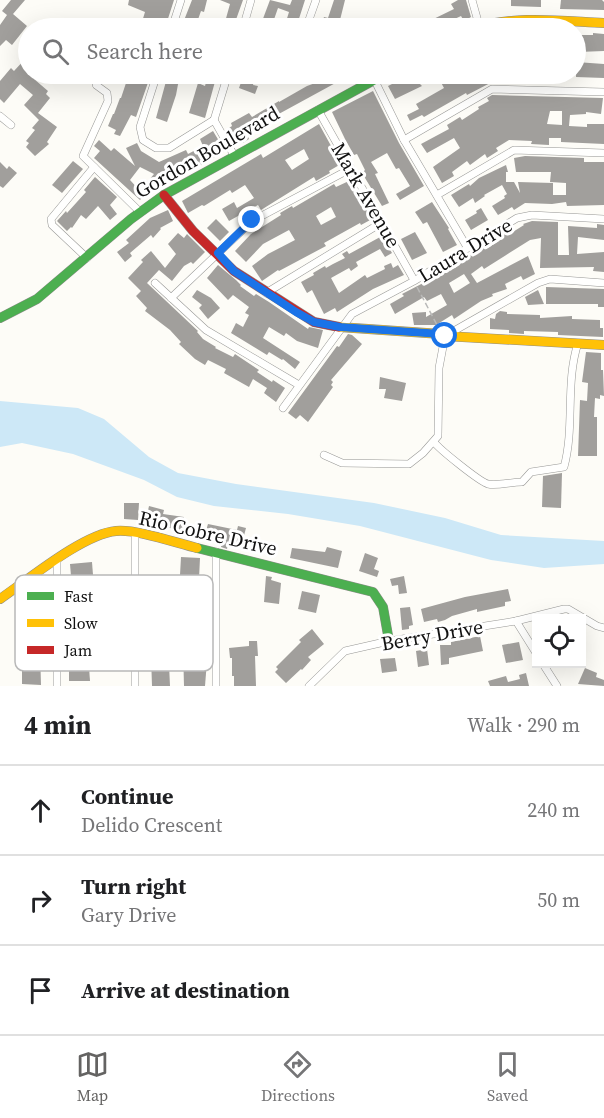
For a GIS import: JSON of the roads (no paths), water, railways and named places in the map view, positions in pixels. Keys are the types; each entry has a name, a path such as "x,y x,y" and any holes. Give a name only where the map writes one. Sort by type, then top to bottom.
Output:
{"street":[{"path":"175,18 181,0"},
{"path":"246,18 251,0"},
{"path":"310,18 316,0"},
{"path":"472,0 475,18"},
{"path":"586,23 604,23"},
{"path":"96,84 107,93 108,101 83,152 84,158 139,211"},
{"path":"154,84 140,127 143,140 156,148 169,148 214,120 225,84"},
{"name":"Gordon Boulevard","path":"0,318 35,301 139,211 365,84"},
{"path":"376,84 404,140 467,247"},
{"path":"404,140 492,89 604,92"},
{"name":"Mark Avenue","path":"318,110 414,280"},
{"path":"0,116 11,125"},
{"path":"214,120 235,157"},
{"path":"437,195 514,150 604,153"},
{"path":"87,258 52,225 51,219 94,167"},
{"path":"171,298 252,220 350,169"},
{"path":"164,195 193,231 234,271 314,322 340,327 604,345"},
{"name":"Laura Drive","path":"283,408 340,327 352,314 517,218 532,215 604,219"},
{"path":"266,293 381,223"},
{"path":"443,335 538,283 550,279 604,283"},
{"path":"154,283 206,330 299,385"},
{"path":"324,455 342,463 409,464 434,442 438,436 443,335"},
{"path":"434,442 477,479 489,484 522,482 531,472 564,467 571,375 578,343"},
{"name":"Rio Cobre Drive","path":"33,575 79,544 115,531 135,533 373,592 383,607 388,641"},
{"path":"135,533 135,575"},
{"path":"216,552 216,686"},
{"path":"57,558 57,575"},
{"name":"Rio Cobre Drive","path":"0,599 15,588"},
{"name":"Berry Drive","path":"309,686 345,651 388,641 516,621 568,609 604,628"},
{"path":"516,621 532,645"},
{"path":"546,668 558,686"}],"water":[{"path":"0,401 78,408 104,419 149,457 178,473 236,484 374,503 445,518 501,535 604,541 604,564 544,568 491,560 360,526 288,514 214,506 177,497 144,480 73,454 22,443 0,447"}]}
